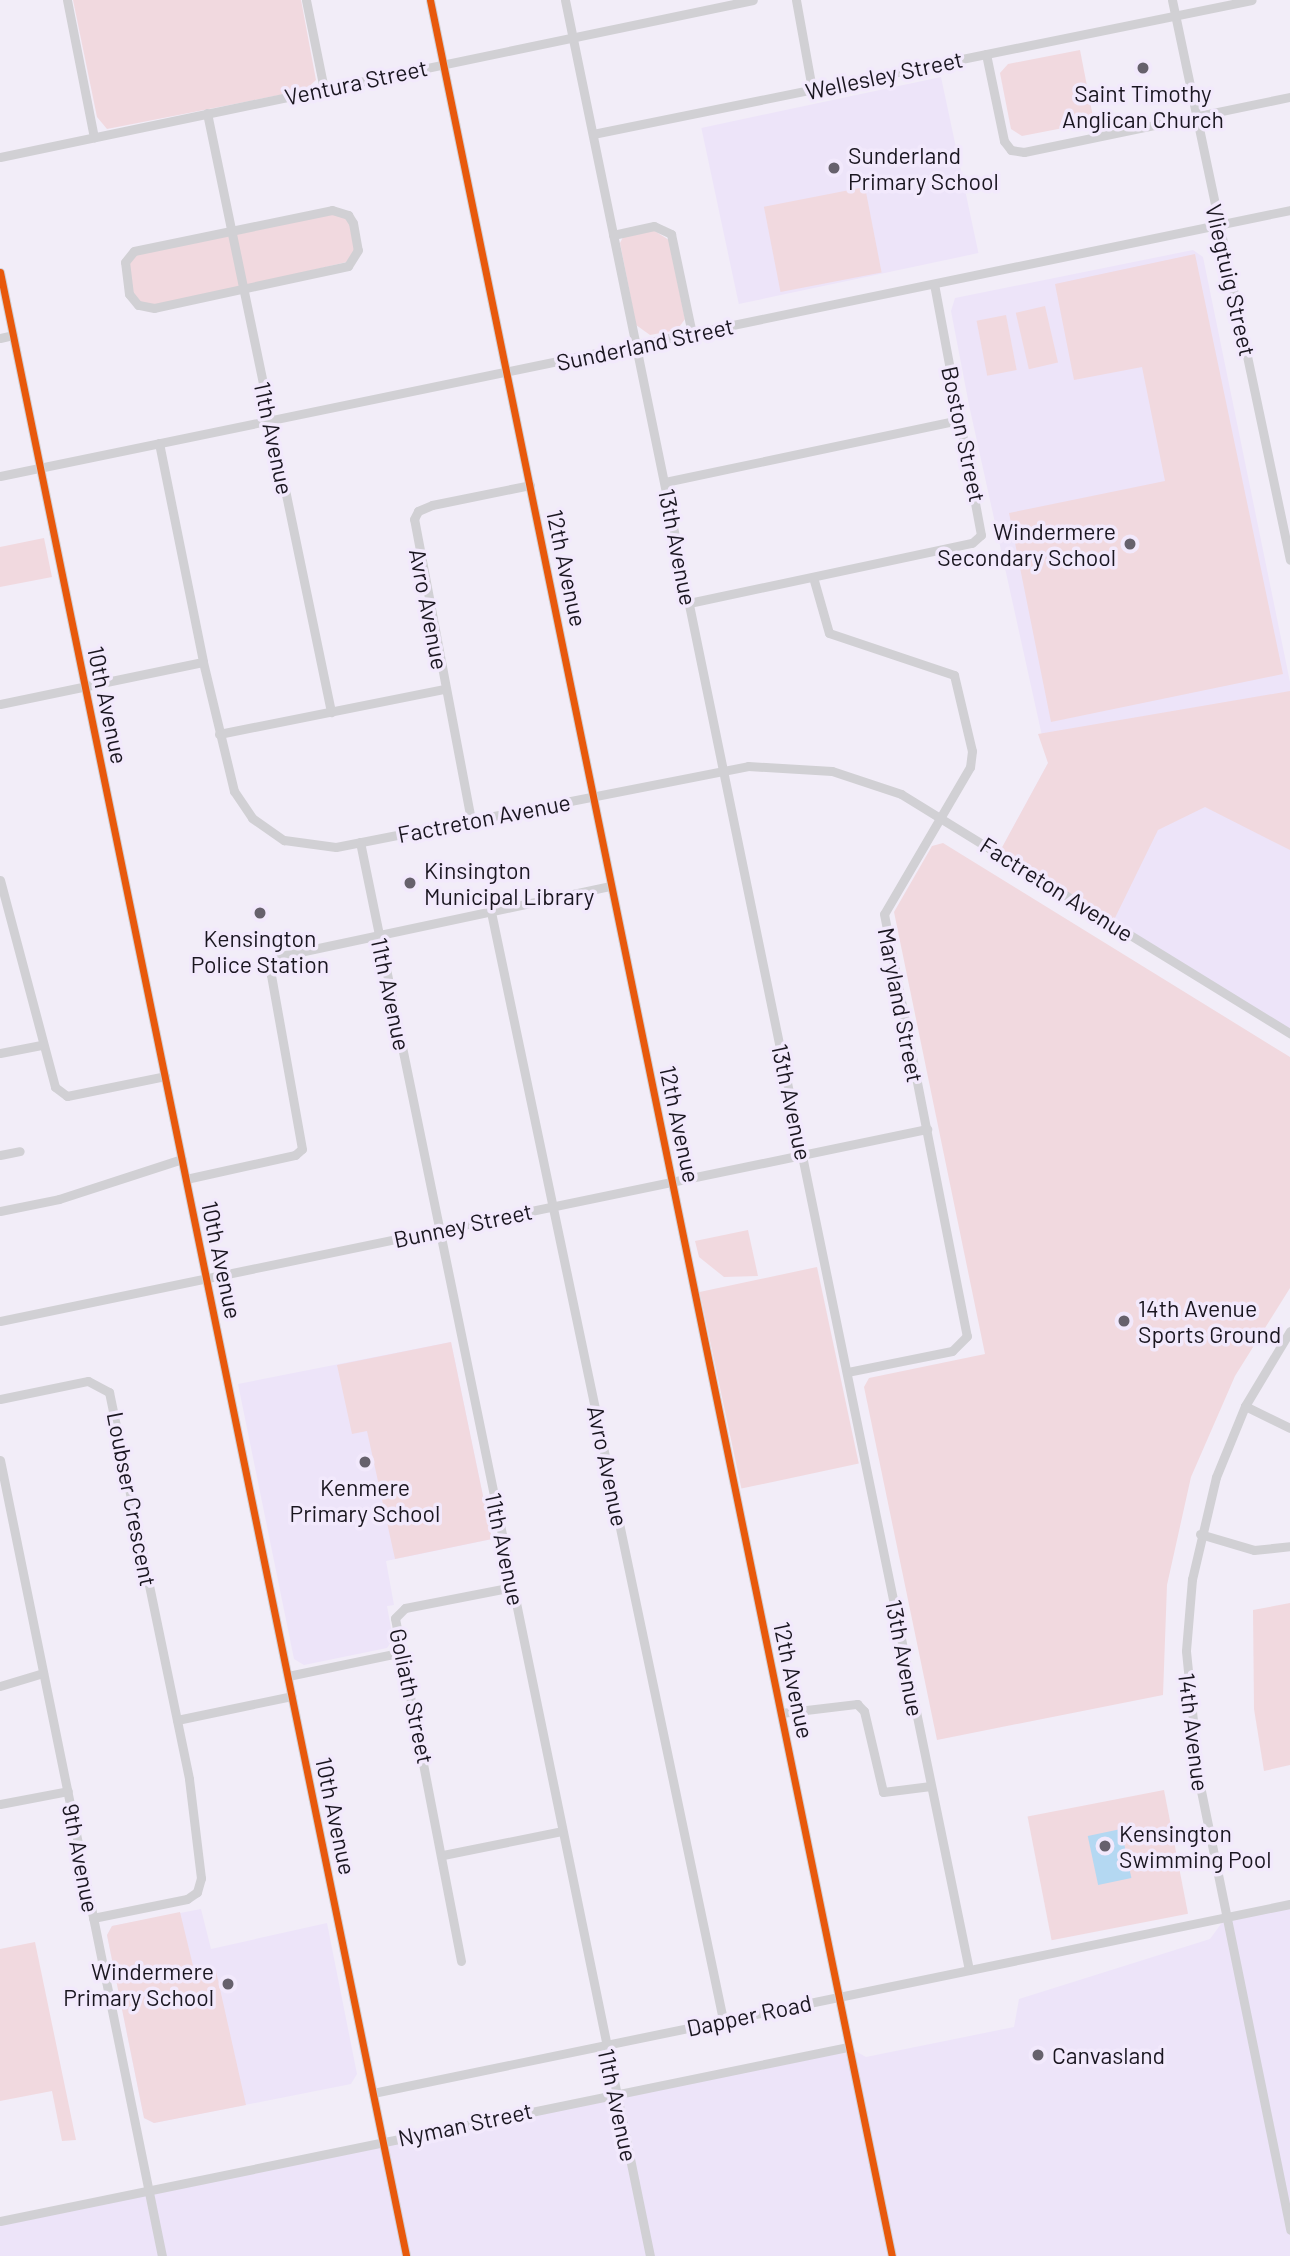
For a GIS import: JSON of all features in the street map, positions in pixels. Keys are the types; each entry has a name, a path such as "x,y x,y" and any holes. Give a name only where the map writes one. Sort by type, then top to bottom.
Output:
{"street":[{"path":"67,0 94,137"},
{"path":"306,0 324,89"},
{"name":"12th Avenue","path":"430,0 892,2256"},
{"name":"13th Avenue","path":"565,0 969,1970"},
{"name":"Ventura Street","path":"0,157 753,0"},
{"path":"796,0 812,89"},
{"name":"Vliegtuig Street","path":"1172,0 1290,560"},
{"name":"Wellesley Street","path":"593,134 1252,0"},
{"path":"986,54 1003,142 1011,150 1024,152 1290,97"},
{"name":"11th Avenue","path":"207,113 331,712"},
{"path":"340,210 348,215 356,239 357,256 348,266 243,288 148,309 134,302 126,284 125,262 134,251 232,230 340,210"},
{"name":"Sunderland Street","path":"0,476 1290,210"},
{"path":"613,235 654,226 671,234 692,334"},
{"name":"10th Avenue","path":"0,272 406,2256"},
{"name":"Boston Street","path":"689,603 972,543 981,536 933,285"},
{"path":"0,338 13,335"},
{"path":"665,482 960,420"},
{"name":"Factreton Avenue","path":"159,443 202,663 234,791 267,831 310,846 360,842 724,770 768,766 832,771 875,783 940,817 1289,1031"},
{"name":"Avro Avenue","path":"471,820 414,519 432,505 530,485"},
{"name":"Maryland Street","path":"813,578 829,633 947,671 958,681 972,759 884,914 967,1336 952,1351 848,1372"},
{"path":"0,704 202,663"},
{"path":"219,734 445,690"},
{"name":"11th Avenue","path":"360,842 650,2256"},
{"path":"0,880 41,1045 55,1087 67,1096 165,1076"},
{"path":"186,1179 299,1154 303,1137 271,962 287,954 611,886"},
{"name":"Avro Avenue","path":"491,912 723,2020"},
{"path":"0,1053 41,1045"},
{"name":"Bunney Street","path":"0,1321 927,1129"},
{"path":"0,1155 20,1151"},
{"path":"0,1212 60,1199 182,1159"},
{"name":"14th Avenue","path":"1290,1331 1245,1406 1224,1451 1200,1534 1189,1603 1187,1696 1226,1917 1290,2230"},
{"name":"Loubser Crescent","path":"0,1399 88,1381 109,1392 189,1779 200,1889 187,1899 93,1918"},
{"path":"1245,1406 1290,1428"},
{"name":"9th Avenue","path":"0,1460 162,2256"},
{"path":"1200,1534 1254,1550 1290,1546"},
{"name":"Goliath Street","path":"461,1961 443,1855 396,1621 401,1609 513,1587"},
{"path":"288,1676 403,1652"},
{"path":"0,1686 43,1673"},
{"path":"177,1720 292,1696"},
{"path":"781,1713 857,1704 864,1711 881,1789 890,1794 931,1786"},
{"path":"0,1804 68,1791"},
{"path":"443,1855 562,1830"},
{"name":"Dapper Road","path":"373,2092 1290,1904"},
{"name":"Nyman Street","path":"0,2221 848,2046"}],"shaded area":[{"path":"73,0 301,0 316,80 305,90 107,129 97,117"},
{"path":"1080,50 1094,122 1022,136 1011,129 1000,73 1008,64"},
{"name":"Sunderland Primary School","path":"941,77 978,253 739,304 701,128"},
{"path":"865,187 882,272 780,292 764,207"},
{"path":"332,210 353,223 355,260 154,308 138,305 125,273 134,251"},
{"path":"653,230 669,240 685,319 677,330 650,335 636,325 620,243 623,237"},
{"name":"Windermere Secondary School","path":"1193,250 1203,257 1290,682 1290,1029 999,853 1048,763 969,405 951,311 955,298"},
{"name":"Windermere Secondary School","path":"1195,254 1283,674 1051,722 1009,513 1165,481 1142,367 1074,380 1055,284"},
{"path":"1045,306 1058,363 1029,369 1016,313"},
{"path":"1006,315 1017,370 987,376 977,321"},
{"path":"44,538 52,577 0,587 0,547"},
{"path":"1290,691 1290,850 1205,807 1158,830 1112,924 999,853 1048,763 1038,734"},
{"name":"14th Avenue Sports Ground","path":"943,843 1290,1057 1290,1288 1235,1376 1191,1477 1167,1585 1163,1695 937,1740 864,1387 869,1378 985,1354 894,912 932,846"},
{"path":"748,1230 758,1276 724,1277 699,1257 695,1241"},
{"path":"817,1267 859,1464 741,1489 700,1292"},
{"name":"Kenmere Primary School","path":"451,1342 492,1539 386,1561 394,1605 387,1606 393,1639 387,1648 304,1665 294,1659 238,1384"},
{"path":"451,1342 492,1539 395,1559 367,1431 352,1434 337,1365"},
{"path":"1290,1603 1290,1765 1264,1771 1254,1709 1253,1610"},
{"name":"Kensington Swimming Pool","path":"1164,1790 1188,1914 1052,1940 1028,1817"},
{"path":"1290,1904 1290,2256 0,2256 0,2221 848,2047 866,2057 1014,2027 1019,1999 1210,1939 1226,1917"},
{"name":"Windermere Primary School","path":"201,1909 211,1949 327,1923 357,2074 351,2084 154,2123 144,2118 107,1935 112,1926"},
{"path":"180,1912 195,1974 216,1971 246,2105 154,2123 144,2118 107,1935 112,1926"},
{"path":"35,1942 76,2140 62,2141 52,2091 0,2101 0,1949"}],"water":[{"path":"1121,1829 1131,1878 1098,1885 1088,1836"}],"cycle path":[{"path":"430,0 892,2256"},
{"path":"0,272 406,2256"}],"place":[{"name":"Saint Timothy Anglican Church","path":"1143,68"},
{"name":"Sunderland Primary School","path":"834,168"},
{"name":"Windermere Secondary School","path":"1130,544"},
{"name":"Kinsington Municipal Library","path":"410,883"},
{"name":"Kensington Police Station","path":"260,913"},
{"name":"14th Avenue Sports Ground","path":"1124,1321"},
{"name":"Kenmere Primary School","path":"365,1462"},
{"name":"Kensington Swimming Pool","path":"1105,1846"},
{"name":"Windermere Primary School","path":"228,1984"},
{"name":"Canvasland","path":"1038,2055"}]}
